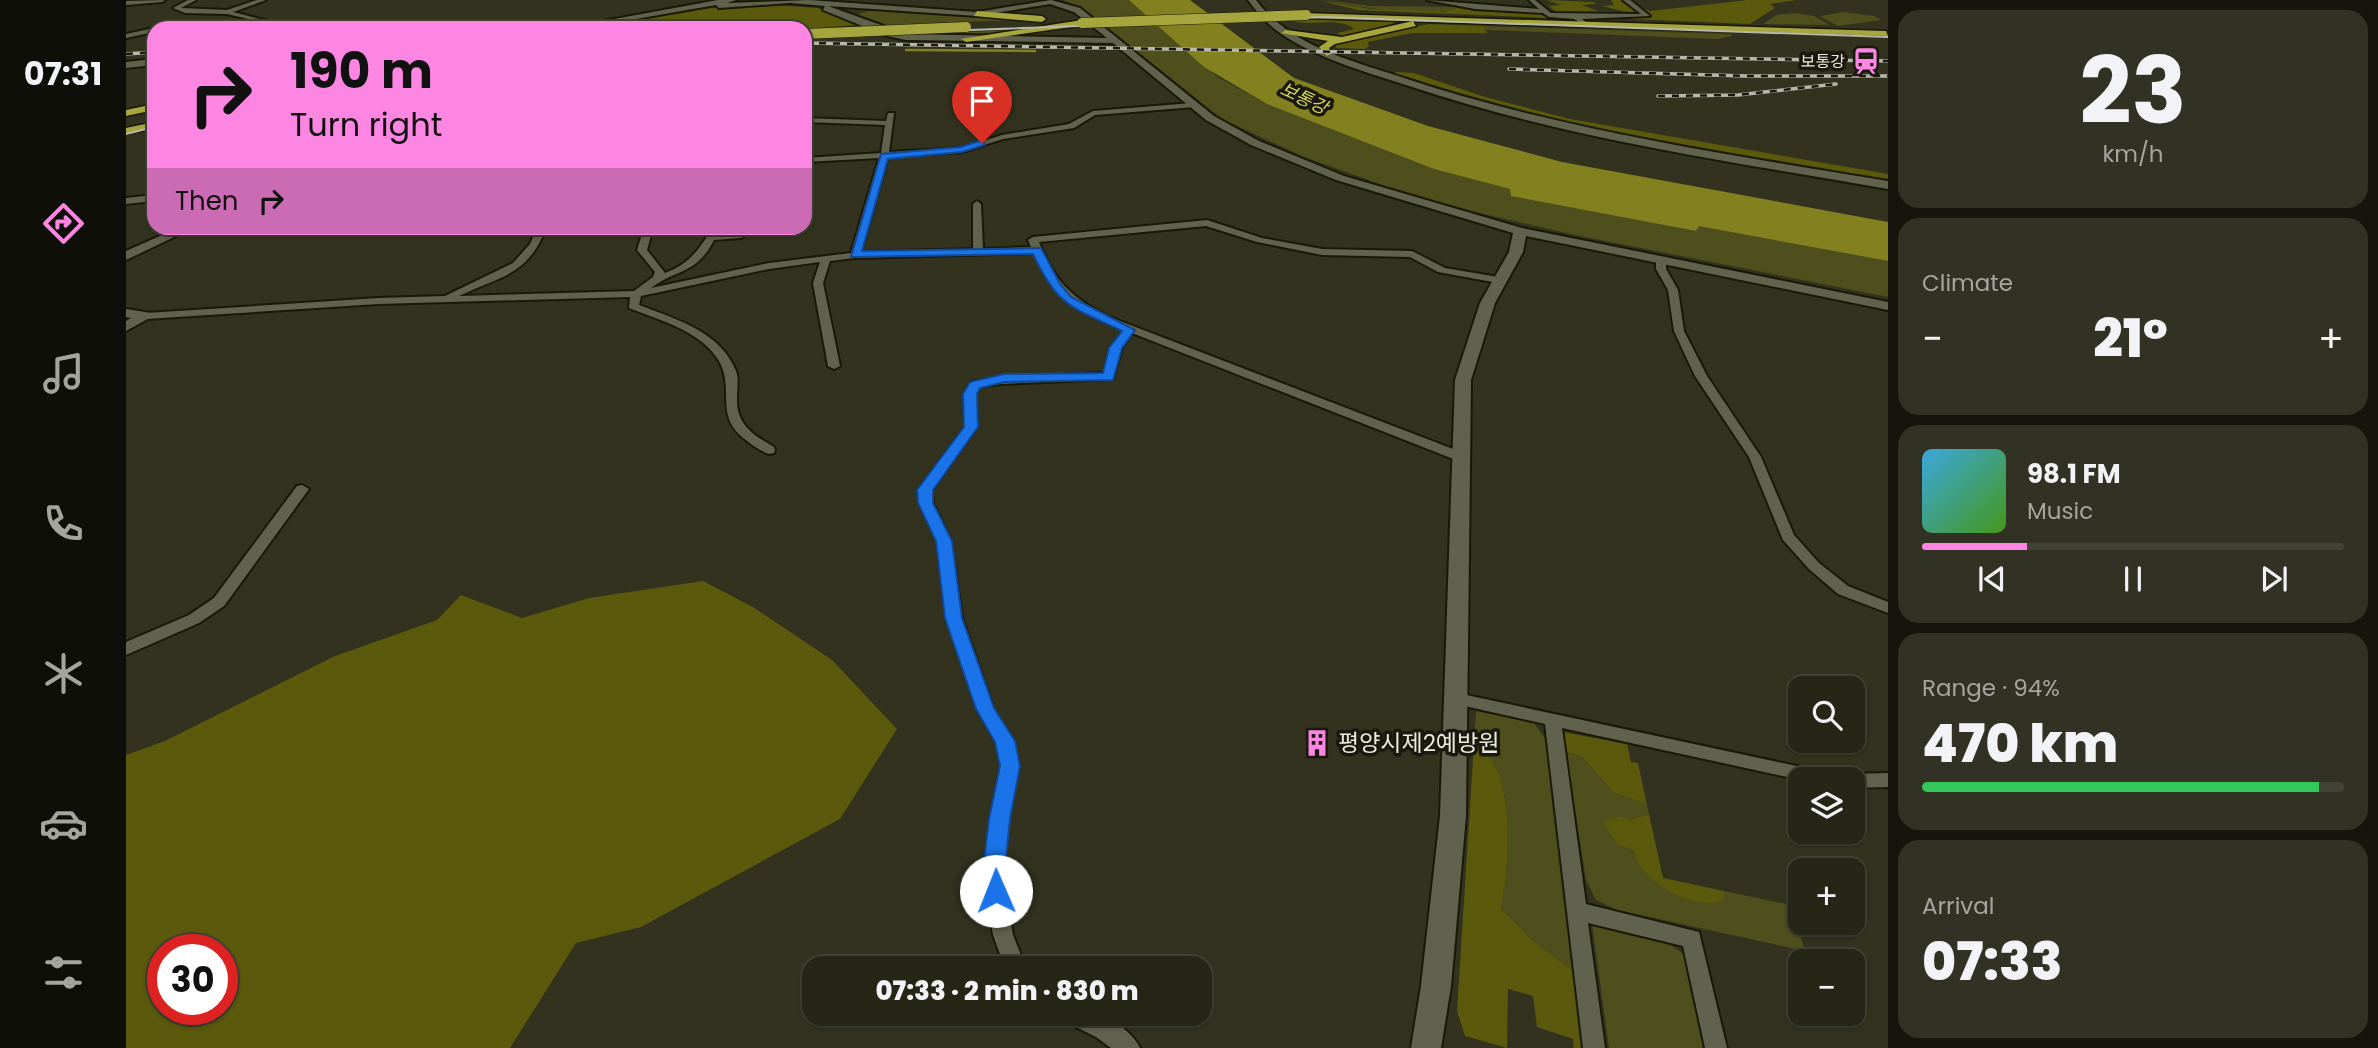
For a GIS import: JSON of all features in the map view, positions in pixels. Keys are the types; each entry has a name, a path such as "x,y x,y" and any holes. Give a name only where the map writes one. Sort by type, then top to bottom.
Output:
{"highway":[{"path":"1315,4 1338,15"},
{"path":"977,14 1082,23"},
{"path":"812,34 1338,15 1886,34"},
{"path":"1374,16 1401,26"},
{"path":"1327,52 1324,49 1327,44 1348,38 1448,19"},
{"path":"967,39 1082,23"},
{"path":"1023,30 1017,35 1034,40"},
{"path":"1286,33 1318,39 1348,38"},
{"path":"126,113 147,108"},
{"path":"126,130 147,126"},
{"path":"126,141 147,137"}],"main road":[{"path":"607,21 732,0"},
{"path":"775,0 977,14 1049,1 1077,10 1192,105 1234,132 1340,178 1520,231 1888,306"},
{"path":"1252,0 1273,24 1286,33 1327,52 1420,87 1529,118 1612,136 1888,185"},
{"path":"711,3 797,1"},
{"path":"808,2 906,37 1112,41"},
{"path":"851,19 855,11 885,7"},
{"path":"126,65 147,63"},
{"path":"1426,1048 1436,986 1453,816 1463,380 1474,339 1498,280 1510,265 1520,240 1520,231"},
{"path":"126,256 172,235"},
{"path":"126,313 146,316"},
{"path":"126,327 146,316"}],"street":[{"path":"126,3 162,0"},
{"path":"193,0 176,8 185,11 227,12 265,21"},
{"path":"227,12 262,0"},
{"path":"1430,0 1484,8 1544,11"},
{"path":"1532,0 1552,16 1647,16 1626,0"},
{"path":"1576,17 1585,23"},
{"path":"126,36 147,32"},
{"path":"812,160 962,150 1002,137 1071,126 1093,113 1192,105"},
{"path":"812,120 890,119 884,156 855,255"},
{"path":"126,201 147,199"},
{"path":"977,204 978,252"},
{"path":"1461,457 1129,330 1067,299 1055,286 1033,240 1207,223 1260,240 1322,252 1412,254 1442,270 1498,280"},
{"path":"446,298 516,268 537,242 539,235"},
{"path":"646,235 642,250 656,264 660,272 659,278"},
{"path":"741,235 710,237 687,269 659,278 636,294 633,306 702,335 730,370 730,412 739,431 769,450"},
{"path":"146,316 446,298 636,294 769,266 855,255 1037,250"},
{"path":"826,259 818,283 834,366"},
{"path":"1661,260 1661,269 1673,290 1679,331 1701,376 1755,457 1788,537 1814,566 1843,590 1888,608"},
{"path":"1011,956 1003,935 993,878 999,819 1010,766 1005,741 985,709 954,618 944,541 926,503 925,490 971,427 970,394 975,385 1004,378 1043,379 1054,375 1109,377 1116,348 1129,330"},
{"path":"126,649 194,619 219,602 302,489"},
{"path":"1457,699 1553,722 1788,771"},
{"path":"1553,722 1594,1048"},
{"path":"1865,781 1888,780"},
{"path":"1576,911 1692,939 1716,1048"},
{"path":"1098,1026 1129,1048"}],"shaded area":[{"path":"1063,0 1129,0 1218,77 1267,104 1434,169 1511,189 1511,195 1696,231 1698,225 1888,261 1888,297 1575,235 1484,214 1419,198 1304,157 1222,119 1083,8"},
{"path":"1317,0 1371,9 1445,12 1461,7 1539,12 1544,16 1573,19 1358,10"},
{"path":"1326,0 1370,6 1461,7 1451,11 1416,12 1374,9"},
{"path":"1547,0 1594,2 1596,4 1582,5 1598,11 1626,12 1602,6 1614,5 1611,0 1620,0 1639,14 1558,13 1549,6 1561,5"},
{"path":"1748,0 1797,0 1770,4 1775,8 1750,24 1607,18 1649,17 1636,6 1650,11"},
{"path":"773,5 818,8 856,25 812,28 812,21 624,21 691,9"},
{"path":"872,9 1016,20 936,23 938,33 1016,30 979,36 910,36 853,16"},
{"path":"1844,12 1874,16 1881,20 1838,26 1820,16"},
{"path":"1793,13 1814,16 1830,25 1763,24 1776,15"},
{"path":"1332,19 1395,23 1342,36 1337,33 1354,29 1341,23 1294,21"},
{"path":"1429,24 1483,26 1487,33 1412,33 1368,42 1369,46 1365,49 1336,48 1336,44 1343,41"},
{"path":"1483,26 1733,36 1718,39 1485,30"},
{"path":"1414,73 1485,97 1570,119 1888,174 1888,183 1584,126 1463,96 1404,78 1395,74"},
{"path":"703,581 753,607 832,660 897,729 840,819 641,927 576,943 510,1048 126,1048 126,755 165,741 335,656 437,620 461,595 522,618 589,598"},
{"path":"1476,711 1534,723 1547,741 1576,973 1532,940 1501,908 1508,854 1507,814 1500,777 1493,762 1474,743"},
{"path":"1563,732 1627,744 1631,762 1638,763 1647,805 1613,792 1582,757 1566,752"},
{"path":"1474,743 1493,762 1504,794 1508,854 1501,908 1532,940 1576,973 1584,1048 1574,1048 1573,1039 1537,1027 1533,996 1508,989 1507,1048 1465,1036 1457,1011"},
{"path":"1566,752 1582,757 1613,792 1647,805 1649,814 1629,820 1621,845 1633,850 1650,875 1670,888 1695,895 1724,899 1724,891 1788,904 1788,935 1800,935 1804,949 1617,910 1596,900 1586,880"},
{"path":"1649,814 1663,878 1724,891 1724,899 1703,903 1666,889 1646,874 1633,850 1618,845 1603,822 1621,816 1629,820"},
{"path":"1592,924 1665,941 1685,955 1707,1048 1609,1048"}],"water":[{"path":"1129,0 1190,0 1294,78 1428,126 1562,162 1888,222 1888,261 1699,226 1696,231 1511,196 1510,189 1434,169 1267,104 1204,67"}],"waterway":[{"path":"906,50 1035,51"}],"tram line":[{"path":"812,36 1324,17 1888,37"},
{"path":"126,134 147,129"}],"railway":[{"path":"812,43 1888,61"},
{"path":"126,54 147,52"},
{"path":"1509,69 1746,76 1888,76"},
{"path":"1658,96 1738,95 1836,84"}],"place":[{"name":"보통강","path":"1866,61"},
{"name":"평양시제2예방원","path":"1317,743"}],"route":[{"path":"982,143 962,150 884,156 855,255 1037,250 1055,286 1067,299 1129,330 1116,348 1109,377 1054,375 1043,379 1004,378 975,385 970,394 971,427 925,490 926,503 944,541 954,618 985,709 1005,741 1010,766 999,819 993,878 996,891"}]}
